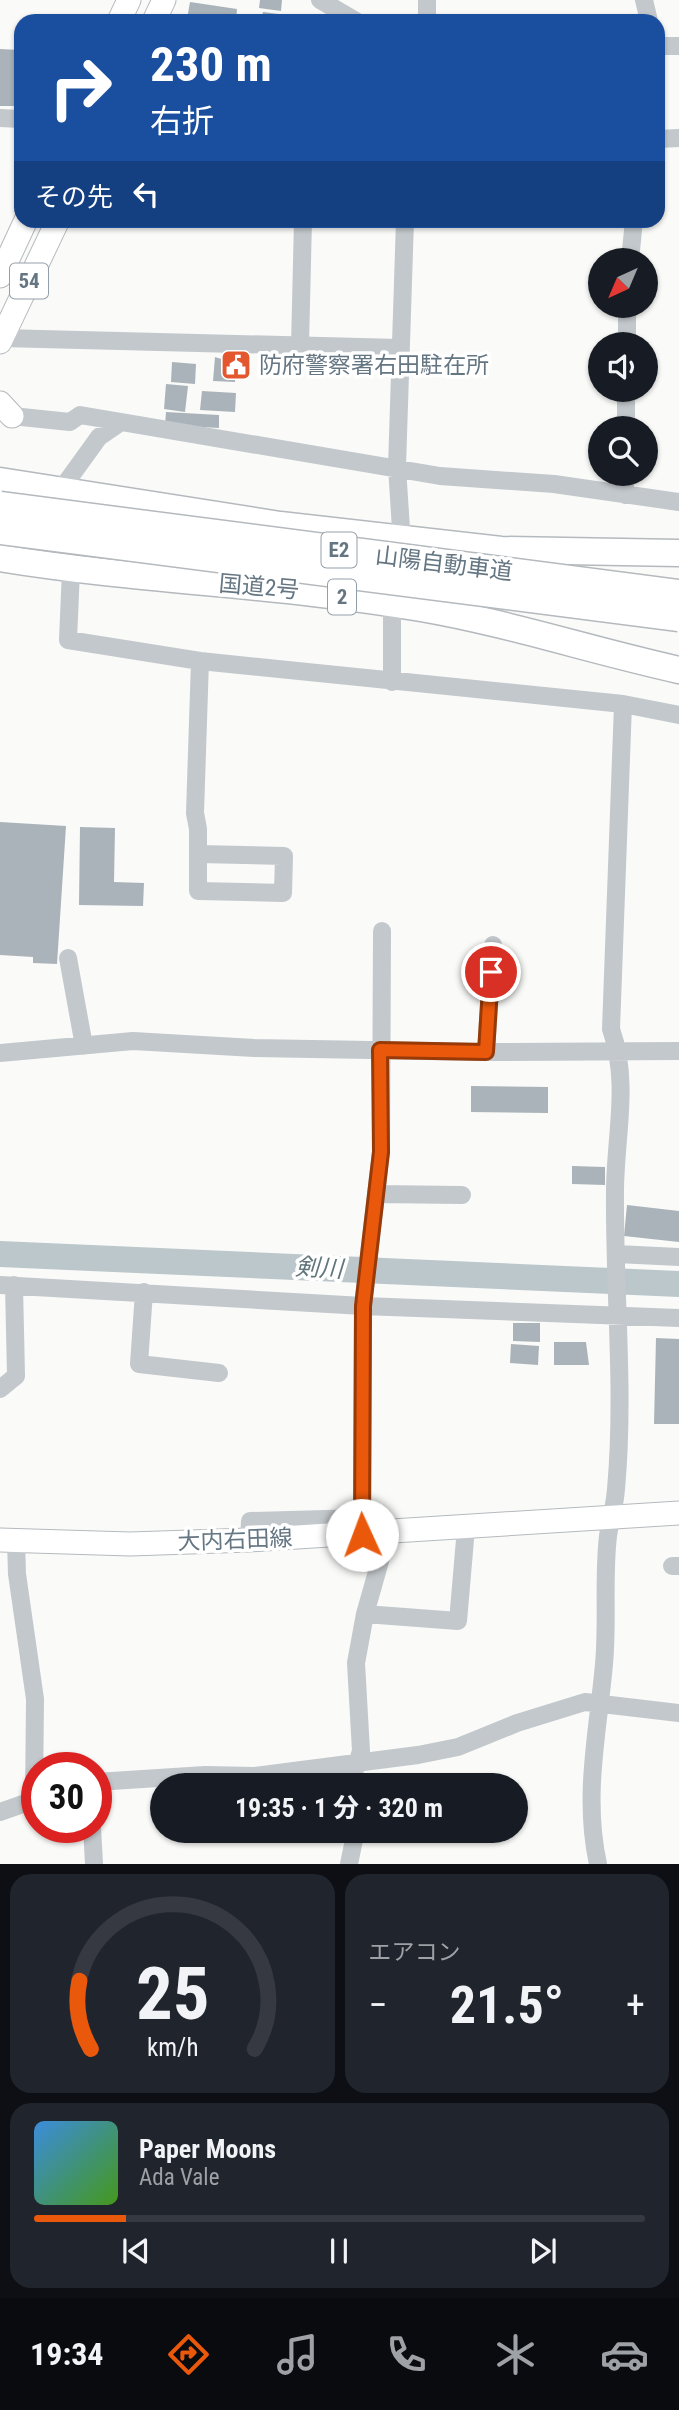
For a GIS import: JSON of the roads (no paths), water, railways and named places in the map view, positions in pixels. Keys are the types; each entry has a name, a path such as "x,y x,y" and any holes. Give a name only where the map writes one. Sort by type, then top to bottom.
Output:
{"highway":[{"path":"0,481 280,525 501,550 679,552"},
{"name":"山陽自動車道","path":"0,505 679,593"},
{"name":"山陽自動車道","path":"0,531 679,618"},
{"name":"国道2号","path":"0,558 71,570 314,592 422,608 679,670"}],"main road":[{"name":"54","path":"0,276 22,228"},
{"name":"54","path":"1,340 54,228"},
{"path":"0,470 22,476 50,489"},
{"name":"大内右田線","path":"8,1540 130,1544 249,1540 361,1527 388,1533 679,1513"}],"street":[{"path":"320,0 344,14"},
{"path":"300,346 303,228"},
{"path":"401,529 397,467 405,228"},
{"path":"631,248 633,228"},
{"path":"1,340 400,348"},
{"path":"6,410 70,422 80,415 118,424 440,476 554,484 679,502"},
{"path":"50,489 99,437 118,424"},
{"path":"625,486 625,495"},
{"path":"71,570 68,640 200,661 623,704 679,715"},
{"path":"392,616 392,682"},
{"path":"198,854 284,856 283,893 198,891 195,813 200,661"},
{"path":"598,1864 591,1836 590,1771 604,1663 608,1538 619,1431 615,1190 622,1123 619,1051 611,1029 623,704"},
{"path":"361,1527 363,1306 381,1152 382,931"},
{"path":"486,1052 493,945"},
{"path":"68,958 84,1046"},
{"path":"0,1053 133,1041 180,1041 254,1048 486,1052 679,1051"},
{"path":"377,1194 462,1195"},
{"path":"617,1259 679,1257"},
{"path":"0,1389 16,1376 7,1285 363,1306 619,1313 679,1318"},
{"path":"144,1292 139,1364 219,1373"},
{"path":"365,1614 458,1621 467,1528"},
{"path":"356,1773 361,1751 356,1663 365,1614 388,1533"},
{"path":"8,1540 17,1574 35,1699 35,1752"},
{"path":"112,1781 205,1774 255,1776 356,1764 458,1746 517,1723 585,1702 679,1713"},
{"path":"0,1812 21,1804"},
{"path":"93,1843 94,1864"},
{"path":"349,1864 353,1843"}],"waterway":[{"name":"剣川","path":"0,1254 679,1284"}],"place":[{"name":"防府警察署右田駐在所","path":"236,365"}]}
